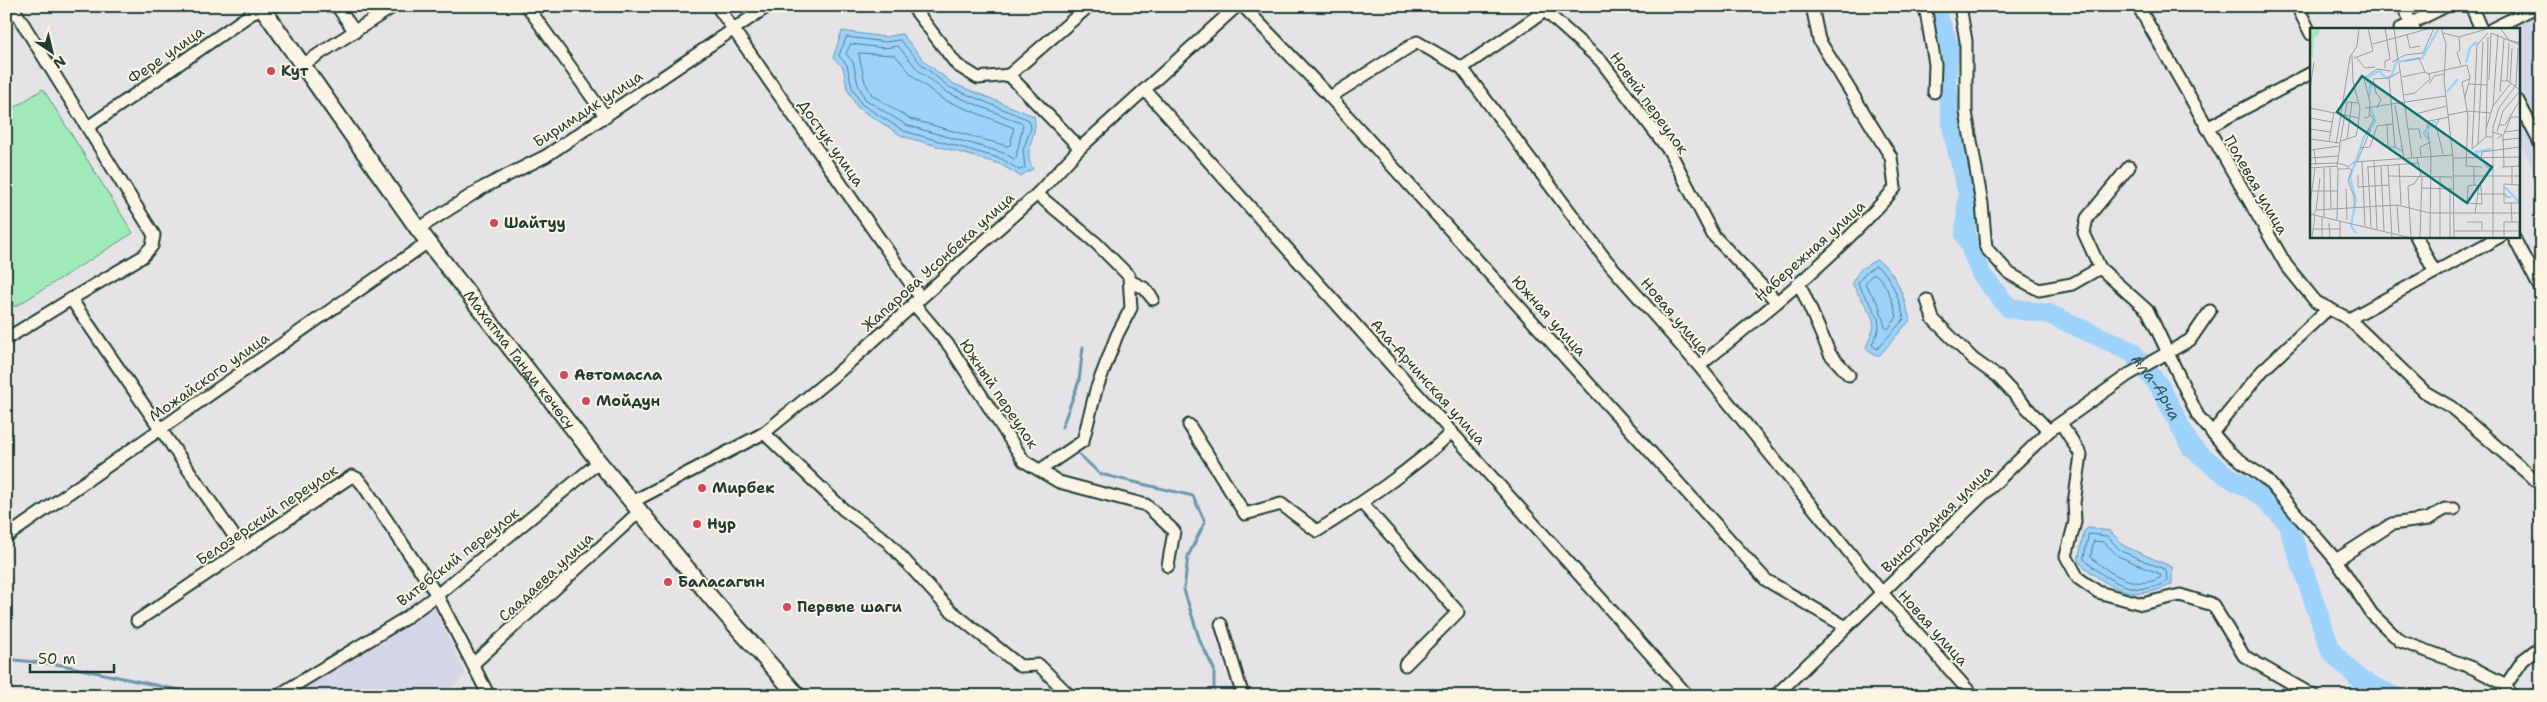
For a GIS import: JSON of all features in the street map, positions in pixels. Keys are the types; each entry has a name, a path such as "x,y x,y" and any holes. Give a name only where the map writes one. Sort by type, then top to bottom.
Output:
{"main road":[{"name":"Махатма Ганди көчөсү","path":"261,7 428,242 636,507 713,600 798,696"}],"street":[{"path":"6,339 142,257 152,246 154,235 12,6"},
{"path":"337,6 355,32"},
{"path":"302,65 394,6"},
{"path":"527,6 606,117"},
{"name":"Достук улица","path":"717,6 916,300"},
{"name":"Биримдик улица","path":"418,229 484,186 546,156 768,6"},
{"path":"912,6 957,65 978,78 1010,75 1089,6"},
{"name":"Жапарова Усонбека улица","path":"636,507 764,433 842,369 916,300 1037,194 1080,148 1237,6"},
{"name":"Южная улица","path":"1243,6 1330,97 1766,580 1846,627"},
{"name":"Набережная улица","path":"1699,366 1777,302 1867,222 1896,188 1891,158 1820,40 1812,6"},
{"path":"1925,6 1935,64 1934,92"},
{"path":"1960,6 1966,42 1966,112 1982,204 1986,248 2010,274 2039,290 2072,284 2100,268"},
{"name":"Полевая улица","path":"2138,6 2286,265 2316,302 2349,319 2425,392 2452,407 2541,485"},
{"path":"2296,6 2310,32"},
{"path":"2403,6 2412,26 2446,6"},
{"path":"2471,6 2481,28"},
{"path":"2494,28 2538,6"},
{"name":"Фере улица","path":"88,127 261,7"},
{"name":"Новый переулок","path":"1462,68 1548,9 1601,61 1670,152 1713,235 1777,302"},
{"name":"Новая улица","path":"1330,97 1417,42 1462,68 1606,260 1699,366 1882,593 1973,696"},
{"path":"2207,128 2310,74"},
{"path":"1010,75 1080,148"},
{"name":"Ала-Арчинская улица","path":"1145,90 1688,696"},
{"path":"2520,105 2541,145"},
{"path":"2129,167 2087,218 2084,233 2100,268 2148,310 2198,416 2212,433 2229,452 2267,480 2336,560 2372,614 2400,641 2473,668 2508,690 2523,660 2541,646"},
{"path":"1037,194 1096,243 1129,276 1131,308 1117,335 1096,390 1083,441 1040,470"},
{"path":"2417,238 2434,271"},
{"path":"2349,319 2497,238"},
{"path":"2515,238 2541,290"},
{"name":"Можайского улица","path":"6,537 428,242"},
{"path":"1130,280 1144,288 1153,299"},
{"path":"1799,283 1830,354 1849,375"},
{"path":"71,299 242,549"},
{"name":"Южный переулок","path":"916,300 950,347 1024,461 1059,482 1146,505 1174,531 1168,566"},
{"path":"1927,300 1933,319 1973,358 1998,377 2049,431"},
{"path":"2212,433 2262,371 2329,308"},
{"name":"Виноградная улица","path":"1775,696 2049,431 2128,375 2168,350 2190,340 2210,311"},
{"path":"2061,423 2081,455 2074,503 2076,522 2066,556 2078,578 2098,592 2142,604 2180,595 2213,605 2244,656 2314,696"},
{"path":"1189,425 1245,514 1281,504 1317,531 1362,503 1430,452 1452,432"},
{"path":"764,433 844,510 887,541 949,609 1020,666 1039,665 1070,696"},
{"name":"Витебский переулок","path":"277,696 404,619 437,595 600,462"},
{"name":"Белозерский переулок","path":"137,621 352,476 363,485 437,595 489,696"},
{"path":"1362,503 1458,612 1405,665"},
{"name":"Саадаева улица","path":"473,664 636,507"},
{"path":"2336,560 2392,524 2428,519 2444,509 2454,508"},
{"path":"1221,624 1243,696"}],"shaded area":[{"path":"2541,8 2541,185 2520,142 2520,28 2504,28"},
{"path":"432,603 466,675 440,696 284,696"}],"green space":[{"path":"43,89 133,233 15,307 6,294 6,113"}],"water":[{"path":"842,31 885,37 902,34 926,63 952,83 1034,116 1034,130 1029,149 1030,162 1033,169 1020,176 1000,164 902,136 857,107 847,88 843,67 833,58"},
{"path":"1876,260 1883,264 1894,277 1899,286 1910,320 1878,357 1866,348 1874,327 1873,320 1852,282 1861,269"},
{"path":"2088,528 2110,531 2124,546 2172,567 2172,584 2158,590 2133,592 2122,590 2099,578 2078,561 2084,531"}],"waterway":[{"name":"Ала-Арча","path":"1934,6 1949,46 1946,81 1954,137 1968,194 1965,234 1981,274 2009,308 2049,314 2131,351 2160,387 2191,447 2224,474 2262,496 2287,522 2331,651 2360,680 2393,696"},
{"path":"1062,427 1079,381 1083,347"},
{"path":"1080,455 1100,474 1193,496 1205,522 1188,556 1184,590 1200,641 1214,669 1214,696"},
{"path":"6,659 62,665 206,696"}],"place":[{"name":"Кут","path":"271,71"},
{"name":"Шайтуу","path":"494,223"},
{"name":"Автомасла","path":"564,375"},
{"name":"Мойдун","path":"586,401"},
{"name":"Мирбек","path":"702,488"},
{"name":"Нур","path":"697,524"},
{"name":"Баласагын","path":"668,582"},
{"name":"Первые шаги","path":"787,607"}]}
